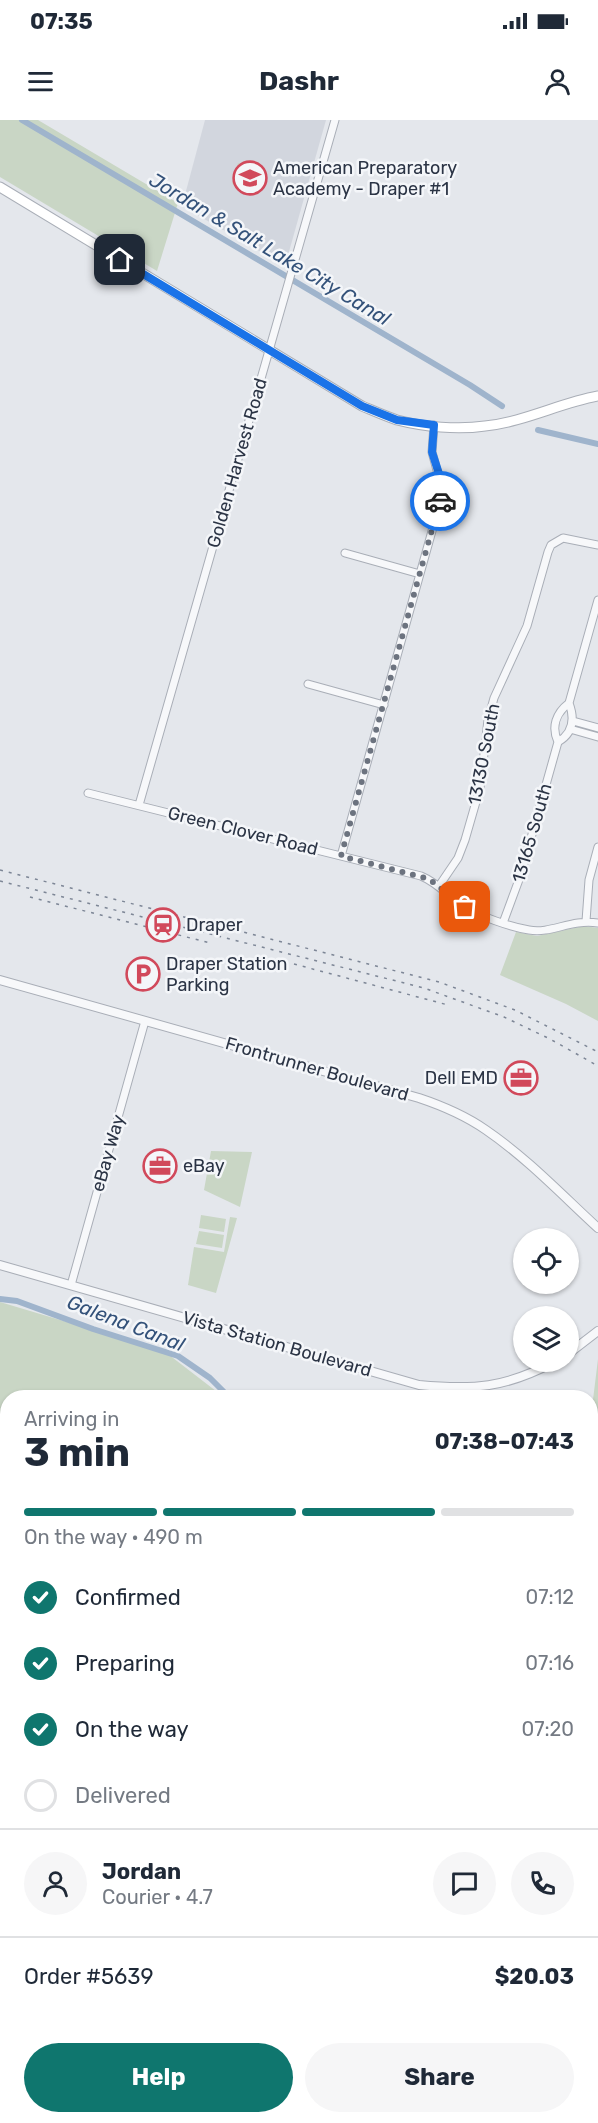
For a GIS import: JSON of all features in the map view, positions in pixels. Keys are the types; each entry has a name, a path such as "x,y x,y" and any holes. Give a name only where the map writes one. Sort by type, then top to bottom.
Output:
{"main road":[{"path":"0,187 362,406 397,420 434,425 486,426 539,413 579,399 598,396"}],"street":[{"name":"Golden Harvest Road","path":"139,805 335,120"},
{"path":"341,856 441,499 440,477 432,452 434,425"},
{"name":"13130 South","path":"439,886 458,858 465,840 480,788 494,698 527,626 551,545 563,538 598,545"},
{"path":"345,553 420,574"},
{"name":"13165 South","path":"558,742 554,732 555,723 559,712 569,703 598,600"},
{"path":"308,684 384,705"},
{"name":"13165 South","path":"503,923 520,877 558,742 566,736 573,721 569,703"},
{"path":"573,721 598,728"},
{"path":"570,729 598,737"},
{"name":"Green Clover Road","path":"88,793 421,876 439,886 465,907 503,923 530,931 586,921 598,924"},
{"path":"586,921 589,880 598,847"},
{"name":"Frontrunner Boulevard","path":"0,980 443,1106 486,1130 507,1146 598,1228"},
{"name":"eBay Way","path":"71,1285 145,1021"},
{"name":"Vista Station Boulevard","path":"0,1265 419,1385 455,1389 504,1383 535,1372"},
{"path":"579,1346 598,1331"}],"shaded area":[{"name":"American Preparatory Academy - Draper #1","path":"205,120 326,120 285,266 182,206"}],"green space":[{"path":"0,120 38,120 178,203 157,271 0,177"},
{"path":"238,163 259,168 253,190 232,184"},
{"path":"584,926 598,928 598,1021 500,975 516,932 537,936"},
{"path":"211,1151 252,1152 240,1207 204,1190"},
{"path":"201,1215 226,1219 224,1232 199,1228"},
{"path":"230,1217 237,1218 216,1293 188,1285 194,1247 224,1252"},
{"path":"199,1231 224,1235 222,1248 196,1244"},
{"path":"0,1302 164,1351 215,1390 0,1390"},
{"path":"598,1359 598,1390 594,1390"}],"waterway":[{"name":"Jordan & Salt Lake City Canal","path":"22,120 502,406"},
{"name":"Jordan & Salt Lake City Canal","path":"538,430 598,444"},
{"name":"Galena Canal","path":"0,1299 17,1301 93,1329 178,1356 210,1378 222,1390"}],"railway":[{"path":"0,870 439,982 515,1010 598,1052"},
{"path":"0,881 424,988 504,1017 598,1066"},
{"path":"30,897 210,943"},
{"path":"294,964 448,1005"}],"way so far":[{"path":"440,501 341,856 429,879 465,907"}],"place":[{"name":"American Preparatory Academy - Draper #1","path":"250,178"},
{"name":"Draper","path":"163,925"},
{"name":"Draper Station Parking","path":"143,974"},
{"name":"Dell EMD","path":"521,1078"},
{"name":"eBay","path":"160,1166"}],"route":[{"path":"120,260 362,406 397,420 434,425 432,452 440,477 440,501"}]}
